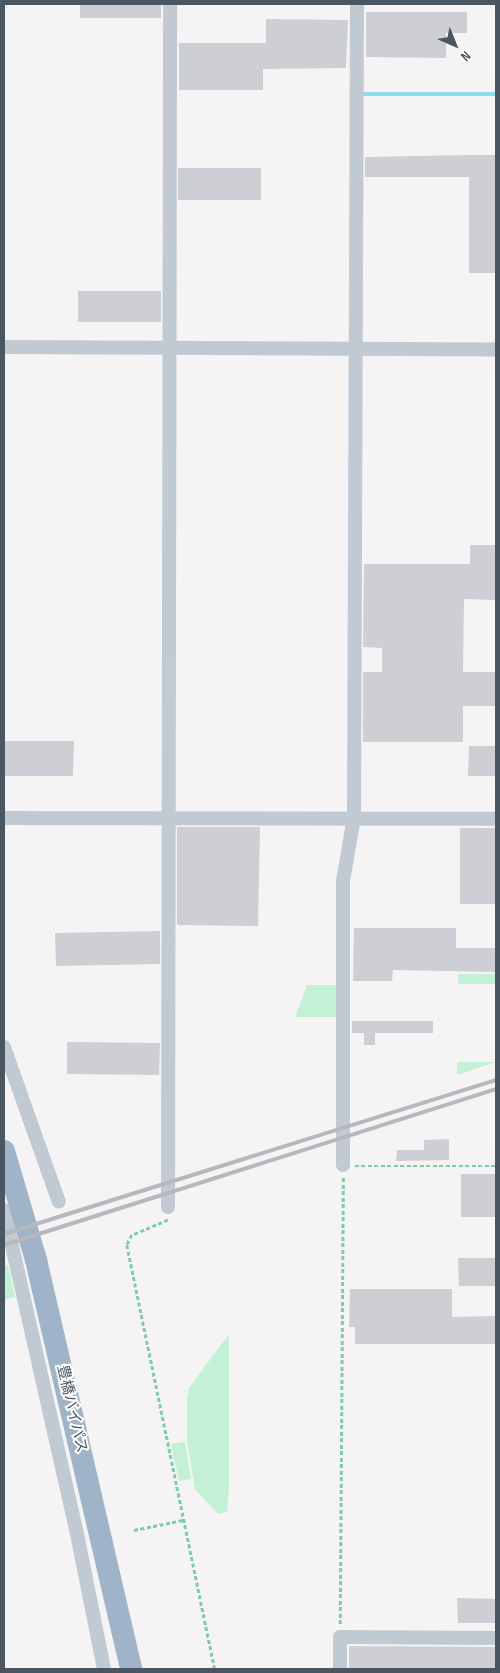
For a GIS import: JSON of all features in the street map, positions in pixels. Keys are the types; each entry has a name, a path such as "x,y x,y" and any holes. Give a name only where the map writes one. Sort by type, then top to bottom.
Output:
{"highway":[{"name":"豊橋バイパス","path":"4,1151 36,1260 128,1666"},
{"name":"豊橋バイパス","path":"4,1173 62,1393 128,1666"}],"street":[{"path":"168,1207 170,4"},
{"path":"343,1166 343,881 354,818 357,4"},
{"path":"4,347 496,350"},
{"path":"4,818 168,820 496,819"},
{"path":"4,1047 59,1202"},
{"path":"4,1210 78,1539 104,1669"},
{"path":"340,1669 340,1637 496,1638"}],"path":[{"path":"340,1637 343,1166 496,1166"},
{"path":"168,1207 169,1220 132,1235 127,1245 215,1669"},
{"path":"134,1530 183,1520"}],"green space":[{"path":"458,974 496,974 496,984 458,984"},
{"path":"307,985 338,985 337,1017 295,1017"},
{"path":"457,1062 496,1062 457,1075"},
{"path":"8,1265 15,1297 4,1300 4,1267"},
{"path":"229,1334 229,1488 227,1512 218,1514 195,1489 187,1441 187,1398 189,1388"},
{"path":"185,1442 191,1479 179,1481 171,1444"}],"building":[{"path":"80,4 161,4 161,18 80,18"},
{"path":"366,12 467,12 467,33 446,33 446,58 366,57"},
{"path":"266,19 348,20 346,68 263,69 263,90 179,90 179,43 266,43"},
{"path":"496,155 496,273 469,273 469,177 365,177 365,157"},
{"path":"178,168 261,168 261,200 178,200"},
{"path":"78,291 161,291 161,322 78,322"},
{"path":"470,545 496,545 496,600 464,599 463,672 496,672 496,706 463,706 463,742 363,742 363,672 382,672 382,648 363,647 364,564 470,564"},
{"path":"4,741 74,741 73,776 4,776"},
{"path":"469,746 496,746 496,776 468,776"},
{"path":"177,827 260,827 258,926 177,925"},
{"path":"460,828 496,828 496,904 460,904"},
{"path":"354,928 456,928 456,948 496,948 496,972 393,970 392,981 353,981"},
{"path":"160,931 160,964 56,966 55,933"},
{"path":"352,1021 433,1021 433,1033 375,1033 375,1045 364,1045 364,1033 352,1033"},
{"path":"67,1042 160,1043 159,1075 67,1074"},
{"path":"449,1139 449,1160 396,1161 397,1150 424,1150 424,1140"},
{"path":"461,1174 496,1174 496,1217 461,1217"},
{"path":"458,1258 496,1258 496,1286 459,1286"},
{"path":"350,1289 452,1289 452,1317 496,1316 496,1344 355,1344 355,1327 349,1327"},
{"path":"457,1598 496,1599 496,1623 458,1623"},
{"path":"349,1646 496,1647 496,1669 349,1669"}],"waterway":[{"path":"364,94 496,94"}],"railway":[{"path":"4,1234 496,1080"},
{"path":"4,1245 496,1089"}]}
